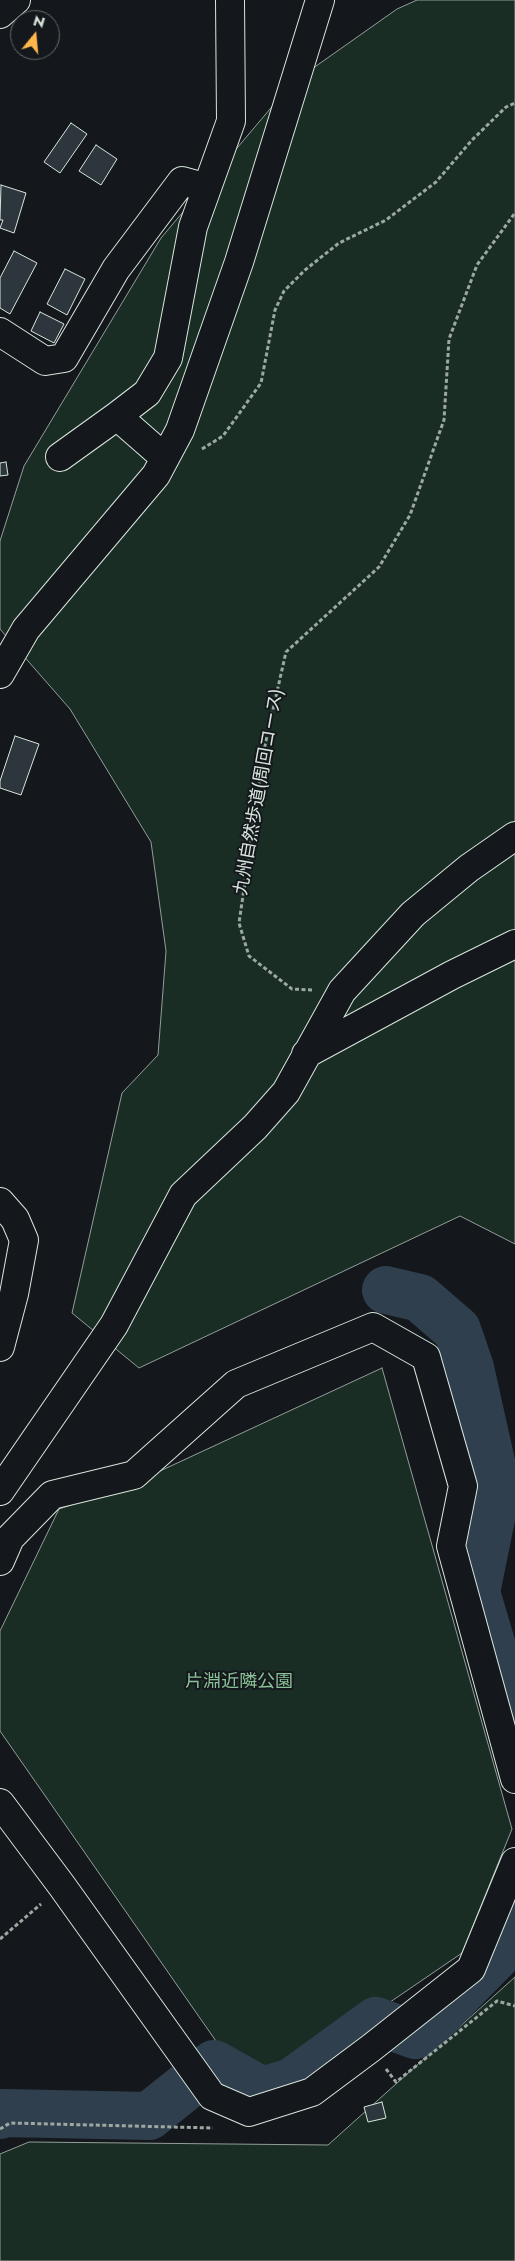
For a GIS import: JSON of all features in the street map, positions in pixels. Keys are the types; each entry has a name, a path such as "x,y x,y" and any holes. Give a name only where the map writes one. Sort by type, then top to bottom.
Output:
{"street":[{"path":"0,14 16,0"},
{"path":"60,457 147,392 168,358 193,227 231,121 230,0"},
{"path":"0,674 26,629 156,475 180,430 239,262 320,0"},
{"path":"0,332 45,361 64,358 116,268 182,181 207,188"},
{"path":"117,416 165,458"},
{"path":"0,1491 114,1325 183,1195 255,1127 286,1092 342,991 413,914 469,868 515,836"},
{"path":"306,1054 452,975 515,944"},
{"path":"0,1202 15,1218 24,1240 14,1294 0,1347"},
{"path":"3,1544 52,1495 134,1475 236,1384 373,1327 426,1357 463,1486 450,1546 515,1779"},
{"path":"0,1803 62,1886 212,2096 249,2112 312,2092 372,2048 471,1969 515,1862"}],"path":[{"path":"165,458 183,460 223,436 262,383 275,310 284,291 305,270 339,243 386,220 436,182 472,140 506,107 515,103"},
{"name":"九州自然歩道(周回コース)","path":"342,991 292,989 248,956 239,923 267,736 286,652 379,567 410,515 444,420 449,339 477,265 515,213"},
{"path":"0,1939 62,1886"},
{"path":"372,2048 396,2082 497,2001 515,2006"},
{"path":"0,2129 10,2123 215,2128"}],"green space":[{"path":"417,0 515,0 515,1244 460,1216 139,1368 72,1313 122,1093 158,1055 166,951 151,842 70,709 0,629 0,541 24,466 161,238 292,83 397,9"},
{"name":"片淵近隣公園","path":"382,1368 512,1829 462,1953 292,2069 255,2072 225,2054 0,1731 0,1631 59,1509 132,1484"},
{"path":"515,1977 515,2261 0,2261 0,2154 29,2142 328,2145"}],"building":[{"path":"71,123 87,134 60,173 44,162"},
{"path":"96,145 117,159 101,185 79,171"},
{"path":"1,185 26,193 14,233 0,228 3,220 0,220"},
{"path":"14,251 37,263 10,314 0,308 0,278"},
{"path":"65,269 85,279 67,315 47,304"},
{"path":"40,312 64,324 54,343 31,331"},
{"path":"6,462 8,475 0,476 0,463"},
{"path":"15,736 39,744 21,795 0,788 0,781"},
{"path":"382,2102 386,2118 368,2122 364,2107"}],"waterway":[{"path":"386,1290 420,1298 457,1330 470,1368 497,1489 476,1592 515,1725"},
{"path":"0,2115 4,2113 149,2116 214,2064 262,2091 292,2082 376,2021 415,2035 428,2025 496,1956 515,1913"}]}
